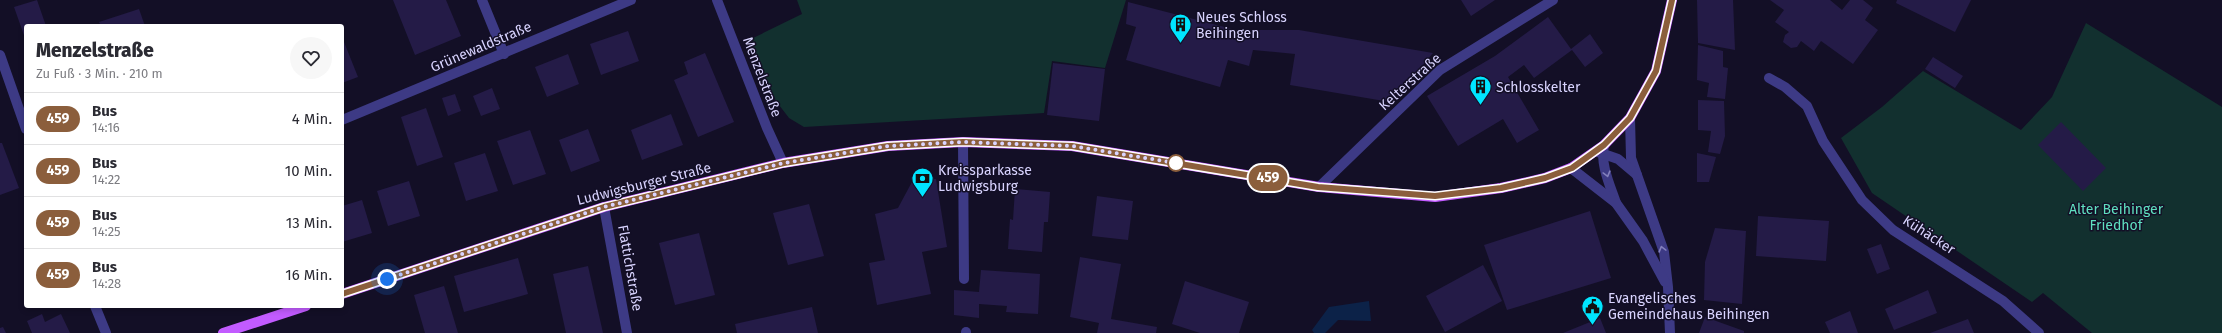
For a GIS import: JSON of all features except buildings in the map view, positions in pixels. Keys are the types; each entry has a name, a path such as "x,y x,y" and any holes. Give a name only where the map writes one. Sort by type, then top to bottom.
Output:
{"main road":[{"name":"Ludwigsburger Straße","path":"344,293 604,207 784,163 888,146 963,142 1072,146 1318,187 1435,196 1501,188 1545,178 1572,168 1601,150 1630,118 1656,71 1672,0"},
{"path":"222,333 300,308"}],"street":[{"path":"482,0 504,54"},
{"name":"Grünewaldstraße","path":"344,119 631,0"},
{"name":"Menzelstraße","path":"717,0 767,128 784,163"},
{"name":"Kelterstraße","path":"1318,187 1440,70 1552,0"},
{"path":"0,56 4,84 24,125"},
{"name":"Kühäcker","path":"1769,78 1785,87 1807,106 1823,141 1862,200 1893,230 2003,301 2039,333"},
{"path":"1630,118 1632,158 1664,252 1668,287 1670,333"},
{"path":"963,142 964,279"},
{"path":"1601,150 1618,159 1637,175"},
{"path":"1601,150 1606,174 1616,202 1643,241 1668,287"},
{"path":"1572,168 1616,202"},
{"name":"Flattichstraße","path":"604,207 627,333"},
{"path":"96,308 106,333"}],"green space":[{"path":"797,0 1126,0 1105,68 1052,61 1044,113 804,127 789,118 776,101 749,40 802,14"},
{"name":"Alter Beihinger Friedhof","path":"2086,23 2222,107 2222,333 2092,333 2043,293 2032,302 1872,193 1841,138 1882,107 1923,71 2021,130 2052,97"}],"water":[{"path":"1369,301 1371,321 1338,320 1325,333 1314,333 1312,330 1329,307"}],"bus line":[{"name":"459","path":"344,293 604,207 784,163 888,146 963,142 1072,146 1318,187 1435,196 1501,188 1545,178 1572,168 1604,145 1630,118 1656,71 1668,24 1672,0"}],"place":[{"name":"Neues Schloss Beihingen","path":"1181,44"},
{"name":"Schlosskelter","path":"1480,106"},
{"name":"Kreissparkasse Ludwigsburg","path":"923,198"},
{"name":"Evangelisches Gemeindehaus Beihingen","path":"1592,326"}],"route":[{"path":"387,279 604,207 784,163 888,146 963,142 1072,146 1176,163"}]}
